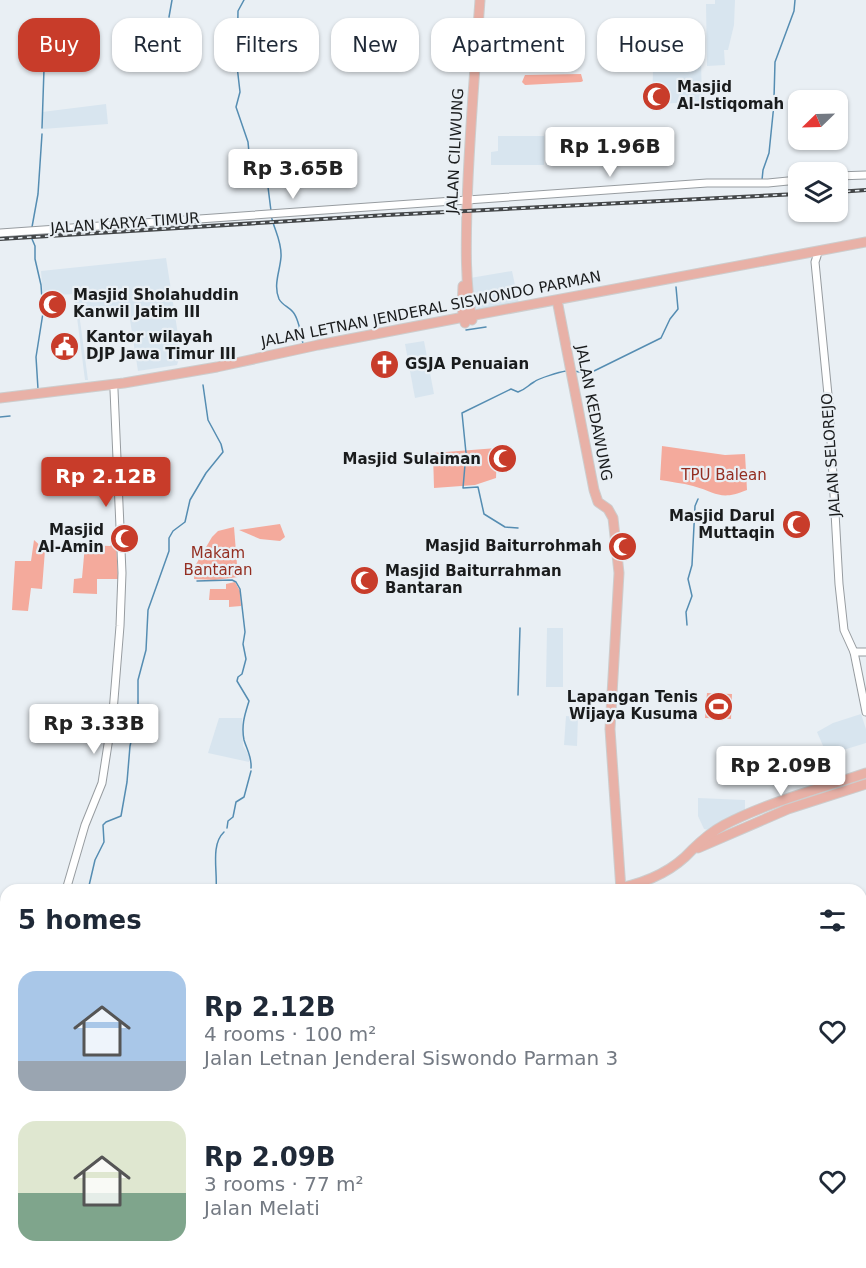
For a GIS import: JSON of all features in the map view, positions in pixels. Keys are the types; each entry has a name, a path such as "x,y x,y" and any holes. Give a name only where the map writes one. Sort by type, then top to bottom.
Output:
{"main road":[{"name":"JALAN CILIWUNG","path":"468,319 463,272 466,269 467,199 480,0"},
{"name":"JALAN LETNAN JENDERAL SISWONDO PARMAN","path":"0,404 114,390 866,242"},
{"name":"JALAN LETNAN JENDERAL SISWONDO PARMAN","path":"468,319 558,305 866,248"},
{"name":"JALAN KEDAWUNG","path":"558,305 594,490 599,504 611,514 615,527 619,573 610,729 620,884"},
{"name":"JALAN LETNAN JENDERAL SISWONDO PARMAN","path":"0,398 233,367"},
{"path":"693,850 765,813 866,773"},
{"path":"636,884 654,878 676,864 704,837 726,824 866,784"}],"street":[{"path":"848,175 866,174"},
{"name":"JALAN KARYA TIMUR","path":"0,233 707,183 788,181"},
{"name":"JALAN SELOREJO","path":"817,256 815,262 829,405 839,584 844,630 854,652 866,712"},
{"path":"68,884 85,825 104,777 113,712 122,568 114,390"},
{"path":"854,652 866,652"}],"shaded area":[{"path":"715,0 735,0 734,25 728,50 724,50 725,65 707,66 706,4 715,4"},
{"path":"653,72 701,72 702,102 652,104"},
{"path":"106,104 108,124 43,129 42,112"},
{"path":"498,136 544,136 544,165 491,165 491,152 498,151"},
{"path":"166,258 179,341 180,355 177,365 138,371 128,307 79,313 88,380 85,380 74,294 43,296 41,271"},
{"path":"512,271 519,304 481,312 475,309 470,278"},
{"path":"424,341 434,394 415,398 405,344"},
{"path":"547,628 563,628 563,687 546,687"},
{"path":"861,714 866,729 866,743 827,755 817,732 833,723"},
{"path":"566,716 578,717 577,746 564,745"},
{"path":"219,718 242,718 243,746 250,757 249,762 208,753"},
{"path":"698,798 745,800 745,813 709,830 704,829 698,816"}],"green space":[{"path":"581,74 583,81 581,82 525,85 522,82 525,75"},
{"name":"TPU Balean","path":"662,446 725,455 745,454 747,490 725,495 660,480"},
{"path":"497,448 496,478 475,485 434,488 433,453"},
{"name":"Makam Bantaran","path":"280,524 285,537 280,541 260,539 239,530"},
{"name":"Makam Bantaran","path":"234,527 238,577 215,580 194,579 195,566 212,537 218,531"},
{"path":"34,540 45,550 42,589 31,588 28,611 12,610 15,561 31,561"},
{"path":"116,542 118,579 97,579 97,594 73,593 74,579 82,578 85,545 110,546"},
{"name":"Makam Bantaran","path":"235,582 240,591 241,606 229,607 229,600 209,600 210,589 226,589 226,584"},
{"name":"Lapangan Tenis Wijaya Kusuma","path":"707,693 732,694 731,719 705,718"}],"waterway":[{"path":"169,17 172,0"},
{"path":"244,0 238,11 237,66 240,92 236,107 248,142 250,163 266,171 271,211"},
{"path":"774,98 775,62 794,11 795,0"},
{"path":"42,128 44,72"},
{"path":"762,180 769,153 774,104"},
{"path":"32,227 38,194 42,134"},
{"path":"271,215 281,251 277,294 280,301 295,315 303,344"},
{"path":"32,239 41,285 43,313 36,357 38,389"},
{"path":"574,371 585,373 594,371 661,338 670,319 678,309 676,287"},
{"path":"466,330 486,327"},
{"path":"518,528 505,527 484,514 478,487 463,488 466,453 462,413 511,389 518,392 540,379 566,371"},
{"path":"89,884 95,860 104,842 103,825 121,816 130,746 138,713 138,680 146,650 148,610 169,551 169,538 173,531 185,522 190,500 206,473 223,452 208,420 203,385"},
{"path":"0,417 10,416"},
{"path":"687,625 686,612 692,596 688,579 692,565 695,506 698,499"},
{"path":"197,581 232,580 240,589 246,659 242,674 237,681 249,701 243,729 251,768"},
{"path":"518,695 520,628"},
{"path":"227,828 228,821 233,817 236,802 244,797 251,771"},
{"path":"216,884 217,844 224,832"}],"railway":[{"path":"848,191 866,190"},
{"path":"0,239 387,215 788,195"}],"place":[{"name":"Masjid Al-Istiqomah","path":"656,96"},
{"name":"Masjid Sholahuddin Kanwil Jatim III","path":"52,304"},
{"name":"Kantor wilayah DJP Jawa Timur III","path":"65,346"},
{"name":"GSJA Penuaian","path":"384,364"},
{"name":"Masjid Sulaiman","path":"502,459"},
{"name":"Masjid Darul Muttaqin","path":"796,525"},
{"name":"Masjid Al-Amin","path":"125,539"},
{"name":"Masjid Baiturrohmah","path":"623,546"},
{"name":"Masjid Baiturrahman Bantaran","path":"364,580"},
{"name":"Lapangan Tenis Wijaya Kusuma","path":"719,706"}]}
